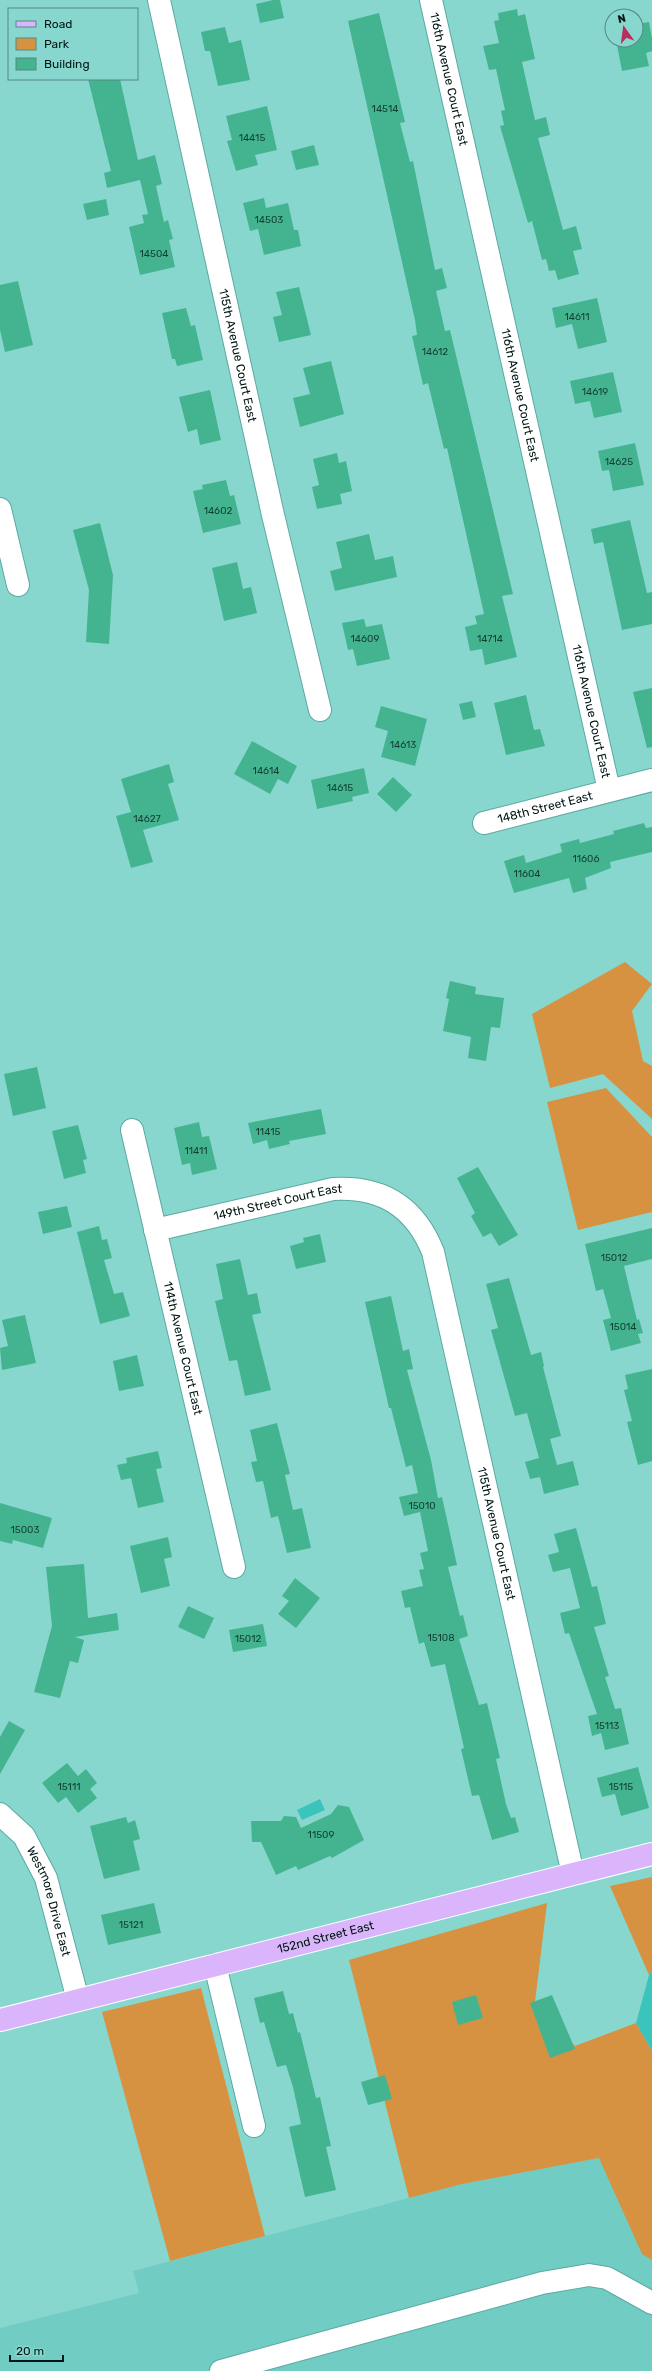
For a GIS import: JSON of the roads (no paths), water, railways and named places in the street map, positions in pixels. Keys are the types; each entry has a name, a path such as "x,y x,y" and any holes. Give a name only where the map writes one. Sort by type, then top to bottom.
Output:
{"main road":[{"name":"152nd Street East","path":"0,2020 652,1854"}],"street":[{"name":"115th Avenue Court East","path":"159,0 271,507 320,710"},
{"name":"116th Avenue Court East","path":"431,0 609,790"},
{"path":"0,509 18,585"},
{"name":"148th Street East","path":"484,823 652,780"},
{"name":"114th Avenue Court East","path":"132,1130 154,1230 234,1567"},
{"name":"149th Street Court East","path":"154,1230 333,1189 363,1190 378,1194 399,1205"},
{"name":"115th Avenue Court East","path":"399,1205 420,1225 433,1252 573,1874"},
{"name":"Westmore Drive East","path":"0,1814 24,1836 46,1878 78,2000"},
{"path":"215,1965 254,2126"},
{"path":"222,2371 542,2283 589,2275 607,2278 652,2303"}]}
